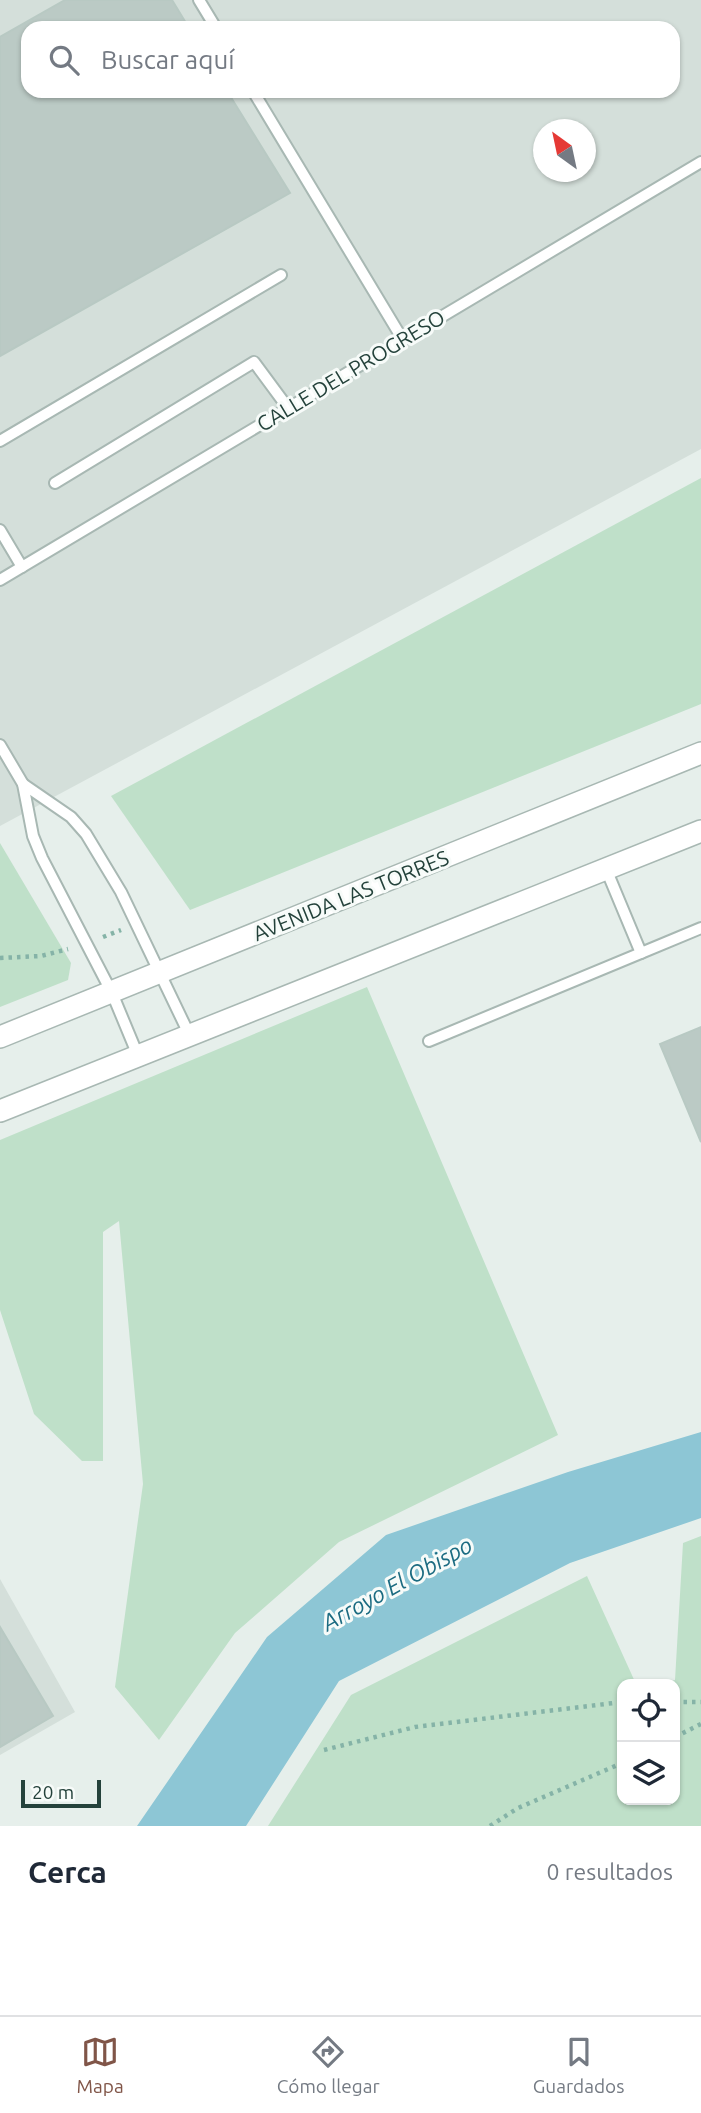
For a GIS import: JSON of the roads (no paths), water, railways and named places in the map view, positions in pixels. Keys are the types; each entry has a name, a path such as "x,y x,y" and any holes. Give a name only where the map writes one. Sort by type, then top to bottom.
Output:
{"street":[{"name":"AVENIDA LAS TORRES","path":"0,1037 701,753"},
{"path":"0,1111 139,1058 701,831"}],"lane":[{"path":"199,0 212,21"},
{"path":"257,98 403,340"},
{"name":"CALLE DEL PROGRESO","path":"0,580 701,162"},
{"path":"0,441 281,275"},
{"path":"55,483 254,362 288,408"},
{"path":"0,530 22,567"},
{"path":"0,745 23,784 33,836 42,858 112,993 139,1058"},
{"path":"23,784 71,817 86,834 121,892 163,973 190,1036"},
{"path":"606,869 641,953"},
{"path":"429,1041 701,928"}],"water":[{"name":"Arroyo El Obispo","path":"701,1432 701,1518 570,1563 339,1681 246,1826 137,1826 267,1637 386,1535 568,1472"}]}
